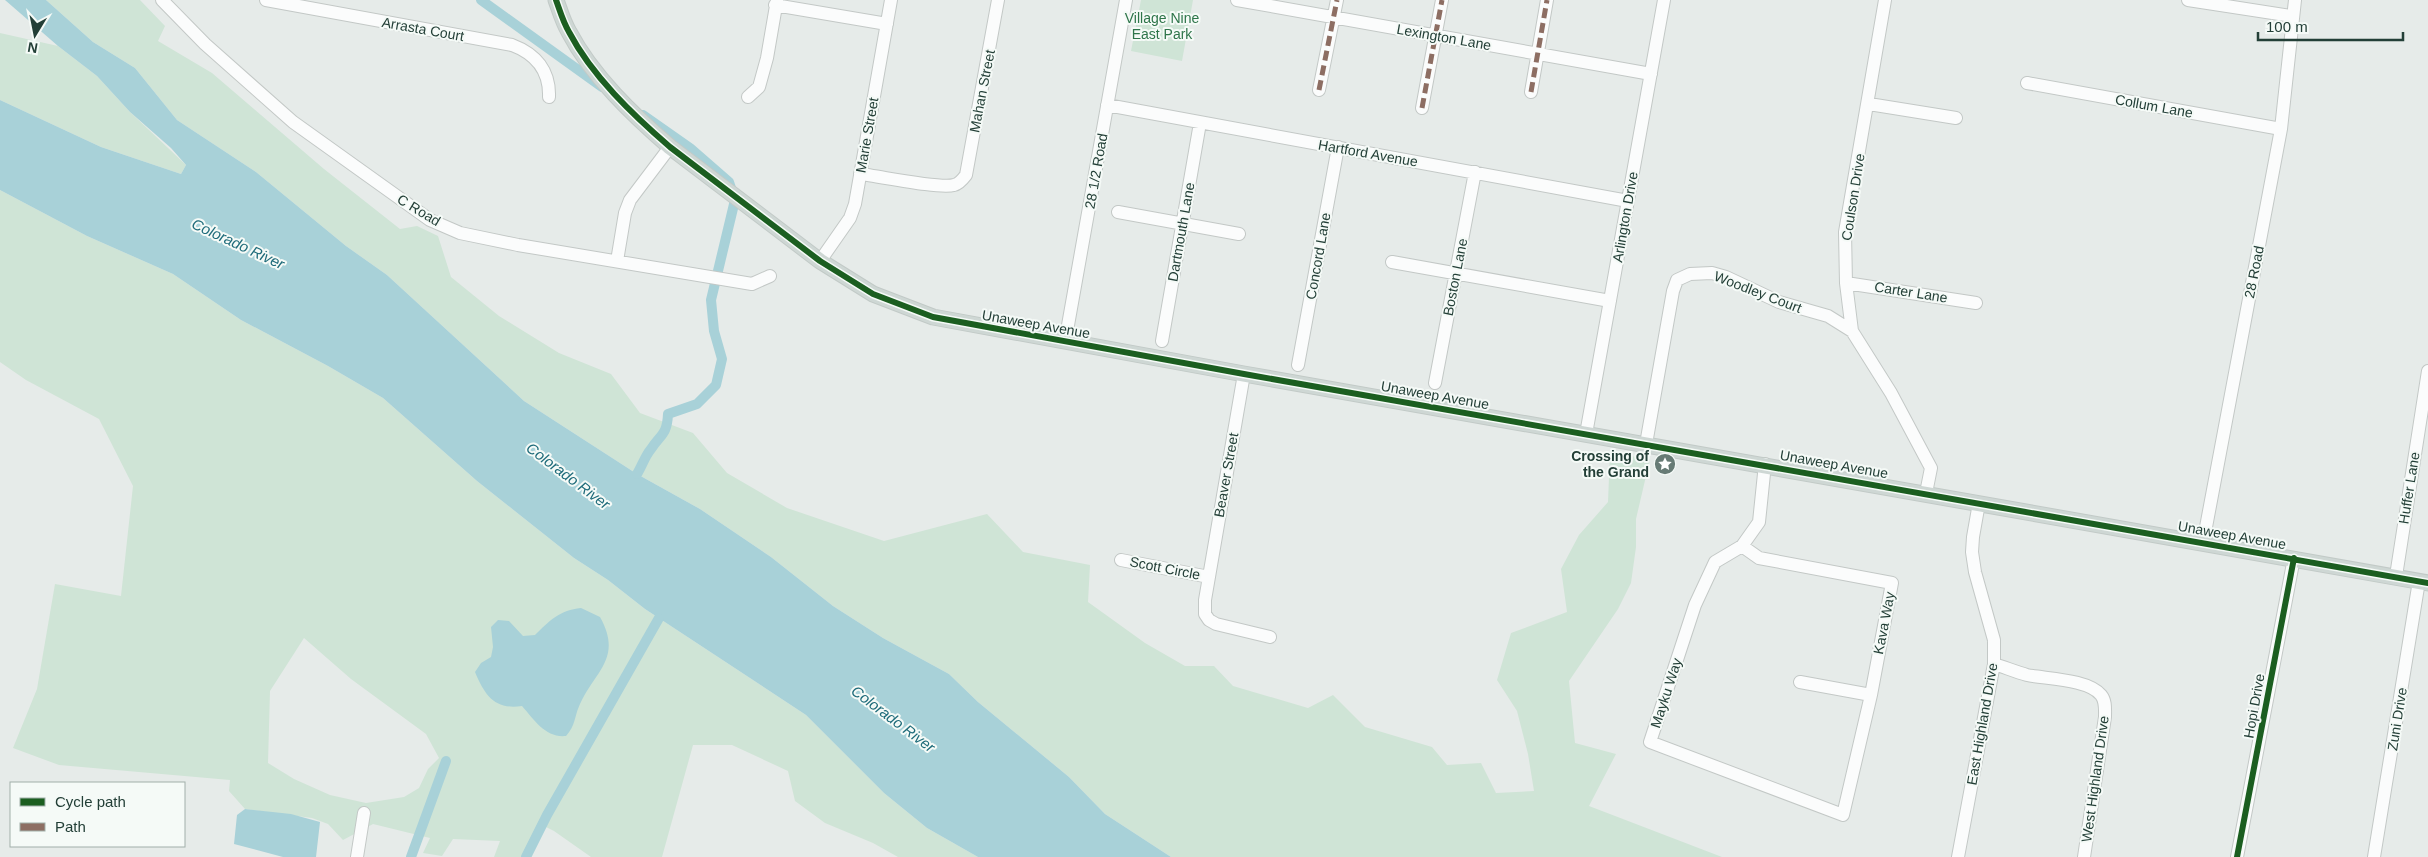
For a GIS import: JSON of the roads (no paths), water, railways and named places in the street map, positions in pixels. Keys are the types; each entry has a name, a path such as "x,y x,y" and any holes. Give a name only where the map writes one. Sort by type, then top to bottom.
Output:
{"main road":[{"name":"Unaweep Avenue","path":"556,0 569,32 599,77 670,147 820,261 873,294 933,317 1244,374 1765,464 2423,582"}],"street":[{"name":"C Road","path":"162,0 205,44 293,122 430,220 460,233 518,245 752,284 770,276"},
{"name":"Arrasta Court","path":"266,0 299,3 512,44 536,58 546,73 549,97"},
{"name":"Marie Street","path":"820,261 850,218 860,174 891,0"},
{"name":"Mahan Street","path":"860,174 939,185 954,185 966,175 998,0"},
{"name":"28 1/2 Road","path":"1066,342 1126,0"},
{"name":"Lexington Lane","path":"1237,0 1651,74"},
{"path":"1319,90 1337,0"},
{"path":"1422,108 1442,0"},
{"path":"1531,92 1547,0"},
{"name":"Arlington Drive","path":"1586,434 1664,0"},
{"name":"Coulson Drive","path":"1885,0 1869,104 1845,232 1846,283 1852,331 1891,393 1931,468 1926,493"},
{"path":"2188,0 2291,16"},
{"name":"28 Road","path":"2203,542 2281,129 2294,0"},
{"path":"748,97 759,87 767,58 776,3 887,24"},
{"name":"Collum Lane","path":"2027,83 2281,129"},
{"path":"1869,104 1956,118"},
{"name":"Hartford Avenue","path":"1107,105 1628,201"},
{"name":"Dartmouth Lane","path":"1162,340 1200,123"},
{"path":"617,261 625,213 630,200 670,147"},
{"name":"Concord Lane","path":"1298,365 1338,148"},
{"name":"Boston Lane","path":"1435,383 1476,172"},
{"path":"1118,212 1239,234"},
{"path":"1392,262 1610,301"},
{"name":"Woodley Court","path":"1646,444 1673,291 1677,280 1690,274 1712,273 1726,277 1778,302 1828,316 1852,331"},
{"name":"Carter Lane","path":"1846,283 1976,303"},
{"name":"Huffer Lane","path":"2396,576 2425,400 2428,371"},
{"name":"Beaver Street","path":"1244,374 1205,608 1209,620 1216,624 1270,637"},
{"name":"Mayku Way","path":"1765,464 1759,522 1742,546 1715,562 1699,597 1650,742 1843,815"},
{"name":"East Highland Drive","path":"1958,857 1994,664 1994,640 1975,572 1972,552 1972,537 1979,503"},
{"name":"Kava Way","path":"1742,546 1759,558 1892,583 1871,695 1843,815"},
{"name":"Hopi Drive","path":"2237,857 2294,558"},
{"name":"Scott Circle","path":"1121,560 1209,577"},
{"name":"Zuni Drive","path":"2374,857 2423,582"},
{"name":"West Highland Drive","path":"1994,664 2026,674 2079,684 2094,689 2102,695 2105,704 2105,717 2084,857"},
{"path":"1800,682 1871,695"},
{"path":"357,857 364,813"}],"water":[{"name":"Colorado River","path":"5,0 46,0 93,42 135,68 177,120 256,172 346,246 387,275 524,401 637,474 700,509 771,557 833,606 883,638 949,674 978,702 1069,777 1105,814 1171,857 978,857 927,828 884,793 806,715 645,609 608,580 574,558 477,481 383,398 328,366 241,320 173,274 87,236 0,190 0,100 101,147 181,174 186,165 171,148 130,112 97,76 58,46"},
{"path":"581,608 600,617 609,643 608,654 580,704 572,728 566,736 559,736 547,731 536,723 522,706 505,706 492,700 475,672 481,663 491,657 493,647 491,627 498,620 509,621 523,636 535,635 561,614"},
{"path":"245,809 291,814 320,822 316,857 283,857 234,844 237,815"}],"waterway":[{"path":"481,0 602,87"},
{"path":"637,474 649,452 663,434 668,414 697,404 716,385 722,359 714,331 711,300 735,200 729,182 690,148 643,115"},
{"path":"526,857 547,815 659,618"},
{"path":"411,857 446,761"}],"place":[{"name":"Crossing of the Grand","path":"1665,464"}],"park label":[{"name":"Village Nine East Park","path":"1162,26"}]}
